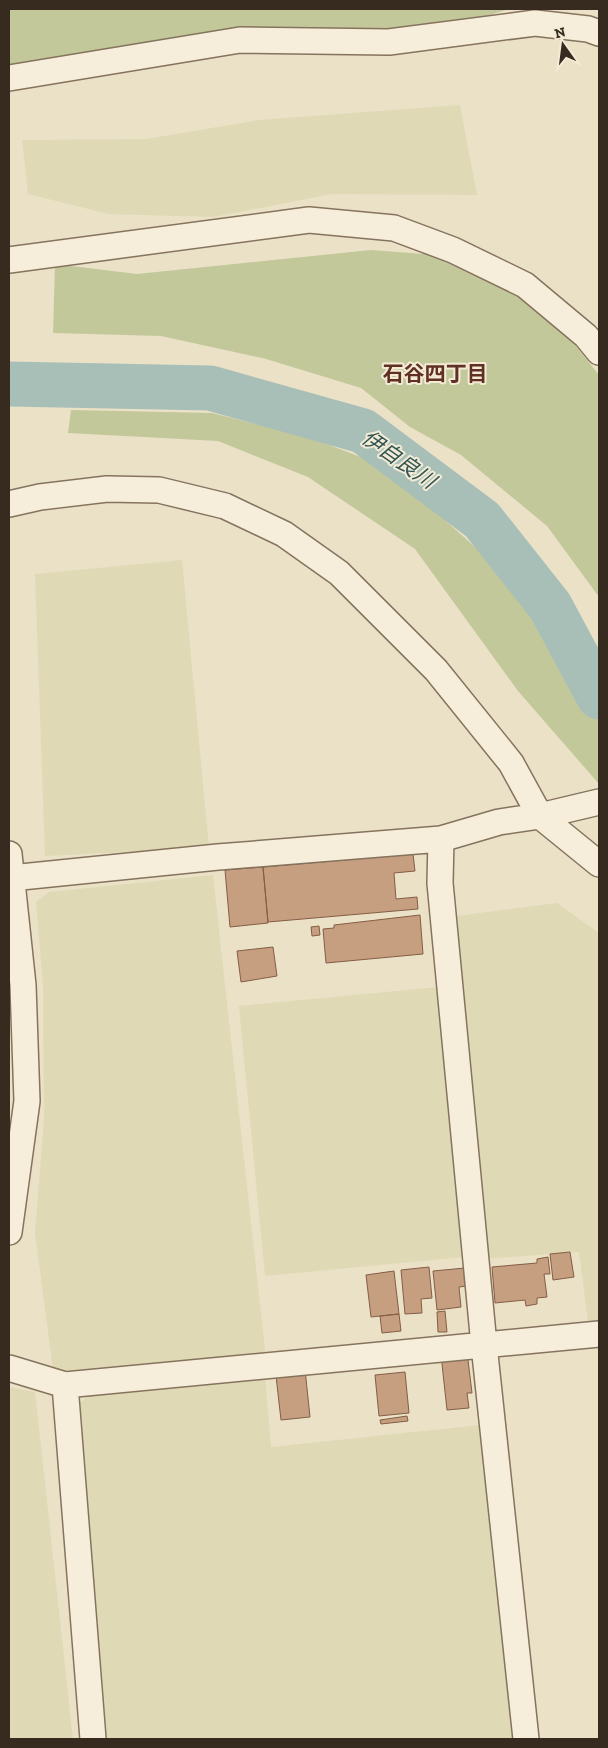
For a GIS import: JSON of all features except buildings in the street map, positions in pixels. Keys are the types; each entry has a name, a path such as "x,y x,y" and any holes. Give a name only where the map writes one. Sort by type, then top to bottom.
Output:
{"street":[{"path":"9,78 240,40 389,42 535,23 588,29 599,33"},
{"path":"9,260 310,220 394,228 453,250 525,285 586,336 599,352"},
{"path":"9,504 40,497 107,489 159,490 225,506 284,534 339,573 436,670 511,763 540,816 599,864"},
{"path":"9,1232 27,1101 23,985 10,866 218,858 441,839 499,822 570,810 599,802"},
{"path":"441,839 440,882 484,1345 526,1739"},
{"path":"9,1368 65,1385 599,1334"},
{"path":"65,1385 93,1739"}],"shaded area":[{"path":"460,105 477,195 332,194 214,217 109,214 28,194 22,140 146,139 259,120"},
{"path":"182,560 209,848 45,856 35,574"},
{"path":"213,875 266,1359 123,1372 53,1370 35,1233 44,1119 43,986 36,902 49,892"},
{"path":"557,903 599,933 599,1321 588,1322 579,1252 484,1259 457,916"},
{"path":"438,987 464,1257 265,1276 239,1006"},
{"path":"265,1375 271,1447 490,1424 521,1739 107,1739 75,1408 95,1389"},
{"path":"9,1387 35,1392 73,1739 9,1739"}],"green space":[{"path":"9,9 509,9 445,29 9,74"},
{"path":"371,250 437,255 502,284 567,335 599,375 599,597 547,526 461,455 410,427 361,388 266,359 161,336 53,333 55,264 137,274"},
{"path":"71,410 212,413 311,438 384,466 519,586 599,699 599,784 518,691 415,549 308,477 218,441 68,433"}],"waterway":[{"name":"伊自良川","path":"9,384 210,388 363,431 482,520 550,606 599,697"}],"district":[{"name":"石谷四丁目","path":"435,373"}]}
